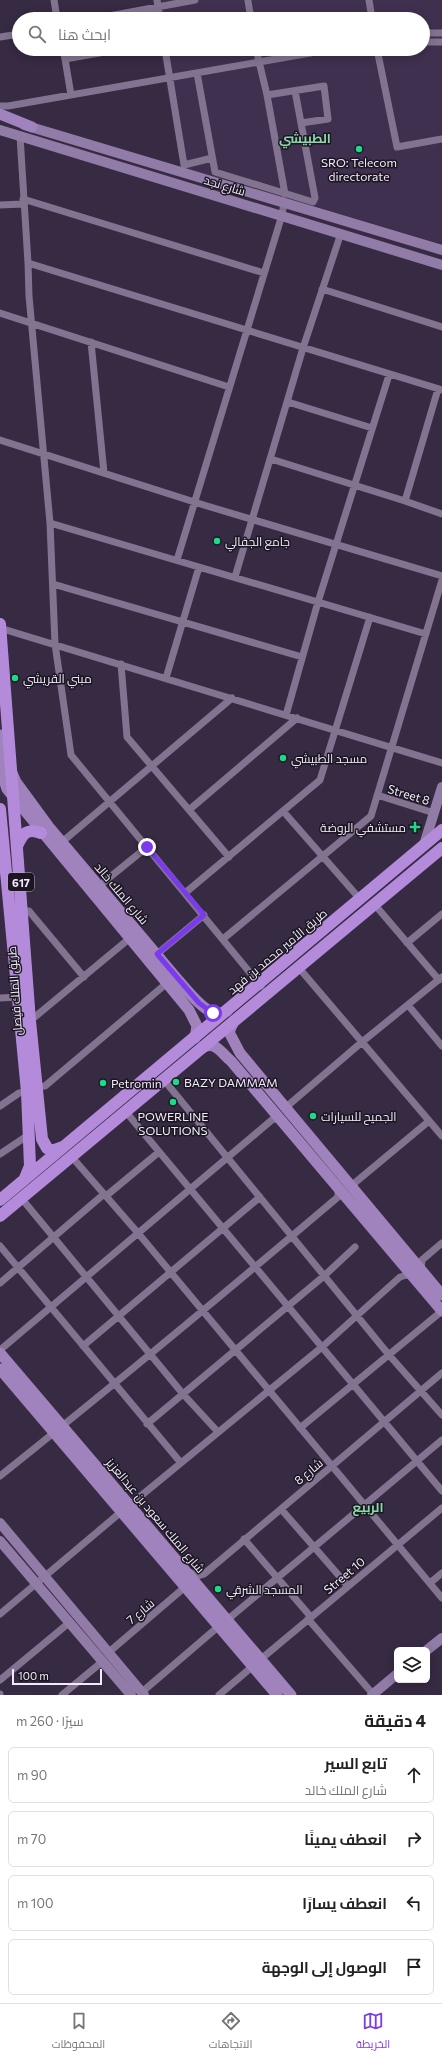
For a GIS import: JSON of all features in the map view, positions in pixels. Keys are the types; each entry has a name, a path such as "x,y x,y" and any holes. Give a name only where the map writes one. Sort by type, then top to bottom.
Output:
{"highway":[{"name":"طريق الملك فيصل","path":"0,624 13,798 20,816 17,846 30,1021 32,1090 27,1139 30,1166 23,1180"},
{"name":"طريق الملك فيصل","path":"0,809 15,952 14,997 42,1139"},
{"path":"15,952 13,893 8,828 9,822 20,816"},
{"path":"17,846 22,835 26,831 31,830 41,833"},
{"name":"طريق الأمير محمد بن فهد","path":"0,1200 23,1180 126,1112 204,1047 259,983 442,830"},
{"name":"طريق الأمير محمد بن فهد","path":"0,1216 22,1199 68,1151 195,1038 267,994 442,848"},
{"path":"27,1139 33,1144 37,1145 42,1139 46,1148 52,1151 68,1151"}],"main road":[{"path":"0,114 32,127"},
{"path":"0,735 4,780 7,789 13,798"},
{"name":"شارع الملك خالد","path":"11,771 16,782 59,839 199,1003 213,1013 231,1016"},
{"path":"20,816 31,813 36,815 46,828 59,839"},
{"name":"شارع الملك خالد","path":"20,816 41,833 189,1010 197,1026 195,1038"},
{"path":"189,1010 194,1015 200,1013 202,1008 199,1003"},
{"path":"231,1016 230,1032 240,1053"},
{"path":"204,1047 209,1045 215,1046 231,1061 338,1188 417,1274 442,1295"},
{"path":"231,1061 226,1053 229,1048 234,1048 240,1053 351,1186 417,1274 442,1311"},
{"name":"شارع الملك سعود بن عبدالعزيز","path":"0,1351 131,1504 186,1571 223,1623"},
{"name":"شارع الملك سعود بن عبدالعزيز","path":"0,1369 185,1587 223,1623 257,1662 291,1695"},
{"name":"شارع الملك سعود بن عبدالعزيز","path":"257,1662 277,1695"}],"street":[{"path":"54,0 56,12"},
{"path":"122,12 157,3 195,0"},
{"path":"247,0 250,12"},
{"path":"369,0 371,12"},
{"path":"430,33 442,33"},
{"path":"0,37 12,35"},
{"path":"430,42 442,42"},
{"path":"64,56 71,95"},
{"path":"65,59 82,56"},
{"path":"166,56 184,164 212,158"},
{"path":"177,560 282,216 285,198 267,95 257,56"},
{"path":"0,106 8,106 293,56"},
{"path":"378,56 397,146 442,139"},
{"path":"197,73 215,172 285,198 313,202 315,198 295,91"},
{"path":"267,95 324,86 328,120 301,123"},
{"name":"شارع نجد","path":"0,120 32,127 285,198 442,250"},
{"name":"شارع نجد","path":"0,130 342,233 442,265"},
{"path":"20,136 31,323 50,523 56,644 71,755 204,915 267,994"},
{"path":"0,205 23,201 264,273"},
{"path":"235,577 303,348 342,233"},
{"path":"28,263 440,390 405,501"},
{"path":"322,289 442,327"},
{"path":"0,314 229,387"},
{"path":"91,342 104,473"},
{"path":"286,715 318,602 389,375"},
{"path":"288,402 372,428"},
{"path":"0,440 195,502 442,576"},
{"path":"271,459 442,514"},
{"path":"50,523 426,634"},
{"path":"166,678 199,567"},
{"path":"223,939 371,816 442,580"},
{"path":"53,584 302,657"},
{"path":"185,893 320,780 337,730 370,617"},
{"path":"0,628 442,762"},
{"path":"121,664 127,737 229,857"},
{"path":"59,839 109,801 232,698"},
{"path":"189,810 297,718"},
{"path":"424,845 442,787"},
{"name":"Street 8","path":"377,795 434,813"},
{"path":"283,812 360,899"},
{"path":"100,886 147,847"},
{"path":"285,1108 362,1042 440,979 407,943 375,904"},
{"path":"23,911 29,911 84,977"},
{"path":"407,943 442,914"},
{"path":"157,954 204,915"},
{"path":"30,1021 130,938"},
{"path":"299,968 442,1136"},
{"path":"0,1106 19,1093 45,1086 167,983"},
{"path":"0,998 14,997"},
{"path":"0,1004 14,997"},
{"path":"408,1005 442,1046"},
{"path":"164,1080 389,1355 422,1390 442,1415"},
{"path":"126,1112 442,1491"},
{"path":"0,1351 273,1120 281,1120"},
{"path":"351,1186 429,1121"},
{"path":"0,1154 27,1139"},
{"path":"68,1151 442,1598"},
{"path":"0,1283 53,1237 159,1152"},
{"path":"0,1476 256,1268 338,1197 338,1188"},
{"path":"83,1346 260,1197"},
{"path":"22,1199 152,1354 183,1394 218,1432"},
{"path":"131,1504 322,1347 400,1277 417,1274 421,1262 425,1257 442,1243"},
{"path":"0,1246 181,1463"},
{"path":"147,1424 324,1276 355,1247"},
{"path":"300,1428 442,1311"},
{"name":"شارع 8","path":"186,1571 198,1576 204,1574 442,1373"},
{"path":"0,1523 143,1694 223,1623 365,1506 442,1440"},
{"name":"Street 10","path":"219,1695 442,1508"},
{"path":"281,1509 348,1586"},
{"path":"0,1614 121,1512"},
{"path":"244,1539 372,1694 394,1676"},
{"path":"0,1541 131,1695"},
{"path":"430,1583 442,1573"},
{"name":"شارع 7","path":"109,1652 185,1587"},
{"path":"0,1680 70,1622"},
{"path":"430,1648 442,1638"},
{"path":"62,1695 103,1661"}],"shaded area":[{"path":"152,0 442,0 442,244 181,167 161,56 430,56 430,12 154,12"}],"place":[{"name":"SRO: Telecom directorate","path":"359,149"},
{"name":"جامع الجفالي","path":"217,541"},
{"name":"مبني القريشي","path":"15,678"},
{"name":"مسجد الطبيشي","path":"283,758"},
{"name":"مستشفي الروضة","path":"415,827"},
{"name":"BAZY DAMMAM","path":"176,1082"},
{"name":"Petromin","path":"103,1083"},
{"name":"POWERLINE SOLUTIONS","path":"173,1102"},
{"name":"الجميح للسيارات","path":"313,1116"},
{"name":"المسجد الشرقي","path":"218,1589"}],"district":[{"name":"الطبيشي","path":"305,138"},
{"name":"الربيع","path":"368,1507"}],"route":[{"path":"147,847 204,915 157,954 199,1003 213,1013"}]}
